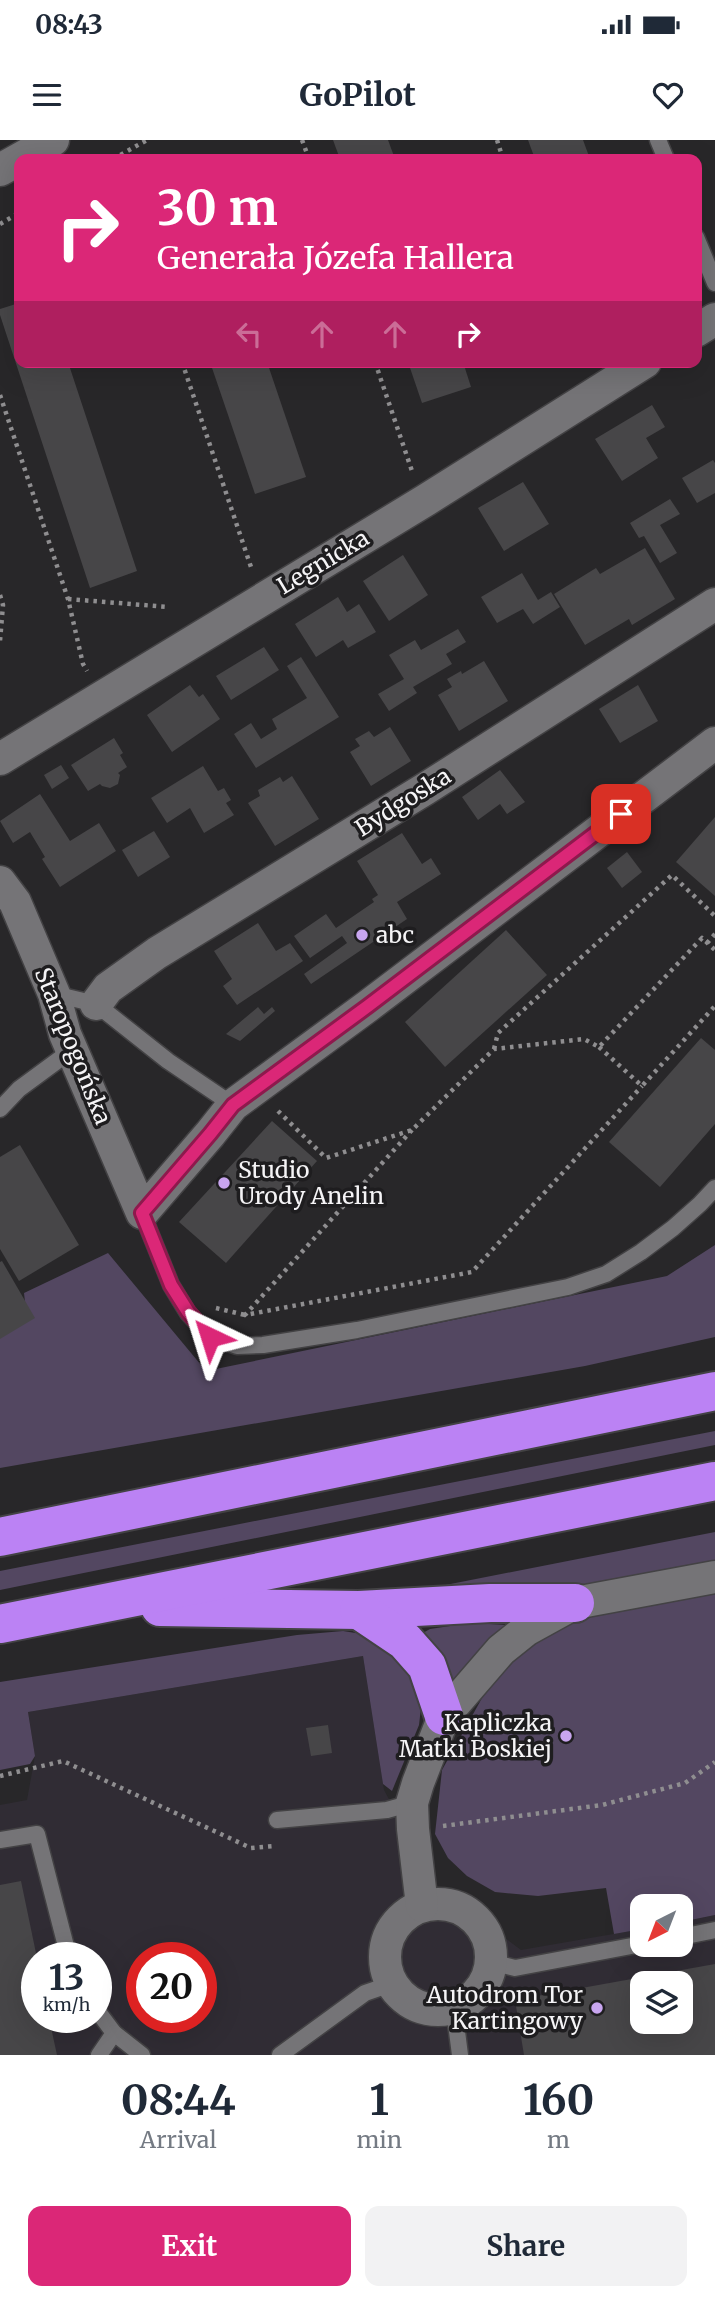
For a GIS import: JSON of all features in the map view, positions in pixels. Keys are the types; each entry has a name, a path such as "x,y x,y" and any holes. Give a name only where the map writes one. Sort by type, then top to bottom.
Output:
{"highway":[{"path":"0,1537 715,1391"},
{"path":"0,1624 715,1480"},
{"path":"88,1607 359,1610 490,1603 575,1603"},
{"path":"359,1610 405,1641 426,1666 444,1716"}],"street":[{"path":"28,154 53,140"},
{"name":"Legnicka","path":"0,759 426,500 635,368"},
{"name":"Bydgoska","path":"96,1004 108,988 158,953 425,789 715,604"},
{"path":"142,1213 244,1097 715,743"},
{"name":"Staropogońska","path":"0,882 15,902 54,994 72,1050 142,1213"},
{"path":"422,1906 412,1803 418,1783 444,1716 501,1650 526,1630 575,1603 715,1577"},
{"path":"439,1904 456,1907 471,1916 483,1929 490,1945 491,1962 479,1991 454,2008 438,2011 408,2002 391,1984 384,1959 386,1942 394,1926 406,1914 422,1906 439,1904"}],"lane":[{"path":"702,252 715,283"},
{"path":"54,994 96,1004 168,1061 244,1097"},
{"path":"0,1109 19,1088 72,1050"},
{"path":"142,1213 171,1285 188,1312 210,1337 237,1346 263,1345 357,1330 568,1287 607,1274 673,1228 715,1188"},
{"path":"277,1821 387,1810 412,1803"},
{"path":"0,1840 37,1834 65,1942"},
{"path":"693,1935 715,1930"},
{"path":"491,1962 515,1968 630,1946"},
{"path":"279,2055 365,1993 391,1984"},
{"path":"454,2008 460,2055"},
{"path":"112,2030 142,2055"},
{"path":"99,2055 114,2033"}],"path":[{"path":"122,154 147,140"},
{"path":"184,368 257,587 265,597"},
{"path":"377,368 408,463 426,500"},
{"path":"0,395 68,599 83,664 102,697"},
{"path":"0,595 3,605 0,641"},
{"path":"68,599 168,607"},
{"path":"246,1315 412,1130 494,1049 498,1033 672,875 715,916"},
{"path":"707,943 715,934"},
{"path":"599,1047 702,938 715,950"},
{"path":"207,1301 215,1308 246,1315 472,1272 715,1006"},
{"path":"494,1049 584,1039 599,1047 642,1086"},
{"path":"244,1097 326,1158 412,1130"}],"shaded area":[{"path":"715,1245 715,1337 585,1366 0,1468 0,1332 27,1320 24,1293 108,1253 206,1371 667,1276"},
{"path":"715,1431 715,1445 0,1590 0,1571"},
{"path":"715,1532 715,1561 581,1586 410,1592"},
{"path":"715,1592 715,1915 693,1920 693,1894 630,1894 630,1931 614,1934 606,1888 538,1896 495,1892 467,1876 448,1858 435,1834 442,1770 487,1689 520,1649 573,1618"},
{"path":"470,1623 507,1625 450,1688 421,1634 430,1629"},
{"path":"343,1631 368,1635 410,1670 422,1699 419,1725 392,1791 383,1784 363,1656 28,1712 35,1756 30,1764 0,1770 0,1682 297,1635"},
{"path":"363,1656 384,1790 434,1884 521,1950 630,1931 630,1957 693,1957 693,1920 715,1915 715,2055 0,2055 0,1805 27,1800 35,1756 28,1712"}],"building":[{"path":"333,140 388,140 393,154 338,154"},
{"path":"528,140 583,140 588,154 533,154"},
{"path":"14,305 14,357 0,315 0,309"},
{"path":"17,368 70,368 137,571 90,588"},
{"path":"212,368 269,368 306,477 255,494"},
{"path":"410,368 465,368 471,387 422,403"},
{"path":"652,405 665,427 646,438 658,458 622,481 595,439"},
{"path":"713,460 715,493 697,503 682,478"},
{"path":"523,482 549,524 504,551 478,508"},
{"path":"670,499 680,514 660,525 677,553 660,563 644,536 639,538 630,523"},
{"path":"645,548 675,599 632,625 629,619 585,645 554,594 596,568 600,574"},
{"path":"403,555 428,595 389,621 363,581"},
{"path":"522,573 538,600 551,592 560,607 533,624 523,609 497,623 481,597"},
{"path":"338,597 347,612 359,604 376,632 348,648 343,640 316,657 295,624"},
{"path":"458,629 466,642 446,654 452,664 413,687 417,693 389,711 378,694 404,679 389,655 415,640 421,650"},
{"path":"264,647 279,670 231,700 216,676"},
{"path":"301,657 339,717 256,768 234,734 251,723 261,739 277,729 272,719 307,698 287,666"},
{"path":"484,661 508,701 459,731 438,695 452,687 447,679"},
{"path":"190,685 199,697 203,694 220,719 172,752 147,715"},
{"path":"638,685 658,721 620,743 599,709"},
{"path":"390,727 411,761 371,786 350,752 360,746 355,739 369,731 374,737"},
{"path":"114,738 127,767 118,773 118,784 110,788 100,784 88,791 71,765"},
{"path":"61,765 69,778 52,789 44,775"},
{"path":"203,766 218,791 224,788 231,800 226,803 234,815 204,833 190,808 167,823 151,798"},
{"path":"500,770 525,802 507,814 500,804 478,820 462,797"},
{"path":"292,776 319,819 275,846 248,803 260,796 258,790 280,777 283,782"},
{"path":"40,794 70,841 99,823 116,851 60,887 42,859 45,857 30,832 13,843 0,821"},
{"path":"715,817 715,896 676,862"},
{"path":"154,831 170,857 138,877 122,850"},
{"path":"402,833 422,864 431,858 441,874 397,902 407,919 311,984 304,974 347,943 342,936 310,958 294,936 326,914 336,928 374,902 372,899 378,895 357,861"},
{"path":"627,852 642,872 622,888 607,868"},
{"path":"258,923 276,951 290,943 303,961 237,1005 223,986 232,979 214,951"},
{"path":"506,930 547,975 445,1067 405,1022"},
{"path":"258,1007 264,1014 272,1007 275,1011 240,1041 226,1034"},
{"path":"701,1038 715,1050 715,1124 660,1187 609,1142"},
{"path":"272,1121 317,1161 226,1263 179,1222"},
{"path":"20,1145 79,1245 19,1281 0,1249 0,1157"},
{"path":"2,1261 35,1318 0,1339 0,1262"},
{"path":"328,1725 332,1753 311,1756 306,1728"},
{"path":"21,1881 34,1942 21,1942 21,2033 52,2033 57,2055 0,2055 0,1885"},
{"name":"Autodrom Tor Kartingowy","path":"715,1964 715,2055 524,2055 515,2000 630,1979 630,2034 693,2034 693,1971 676,1971"}],"place":[{"name":"abc","path":"362,935"},
{"name":"Studio Urody Anelin","path":"224,1183"},
{"name":"Kapliczka Matki Boskiej","path":"566,1736"},
{"name":"Autodrom Tor Kartingowy","path":"597,2008"}],"route":[{"path":"210,1337 188,1312 171,1285 142,1213 233,1105 621,814"}]}
